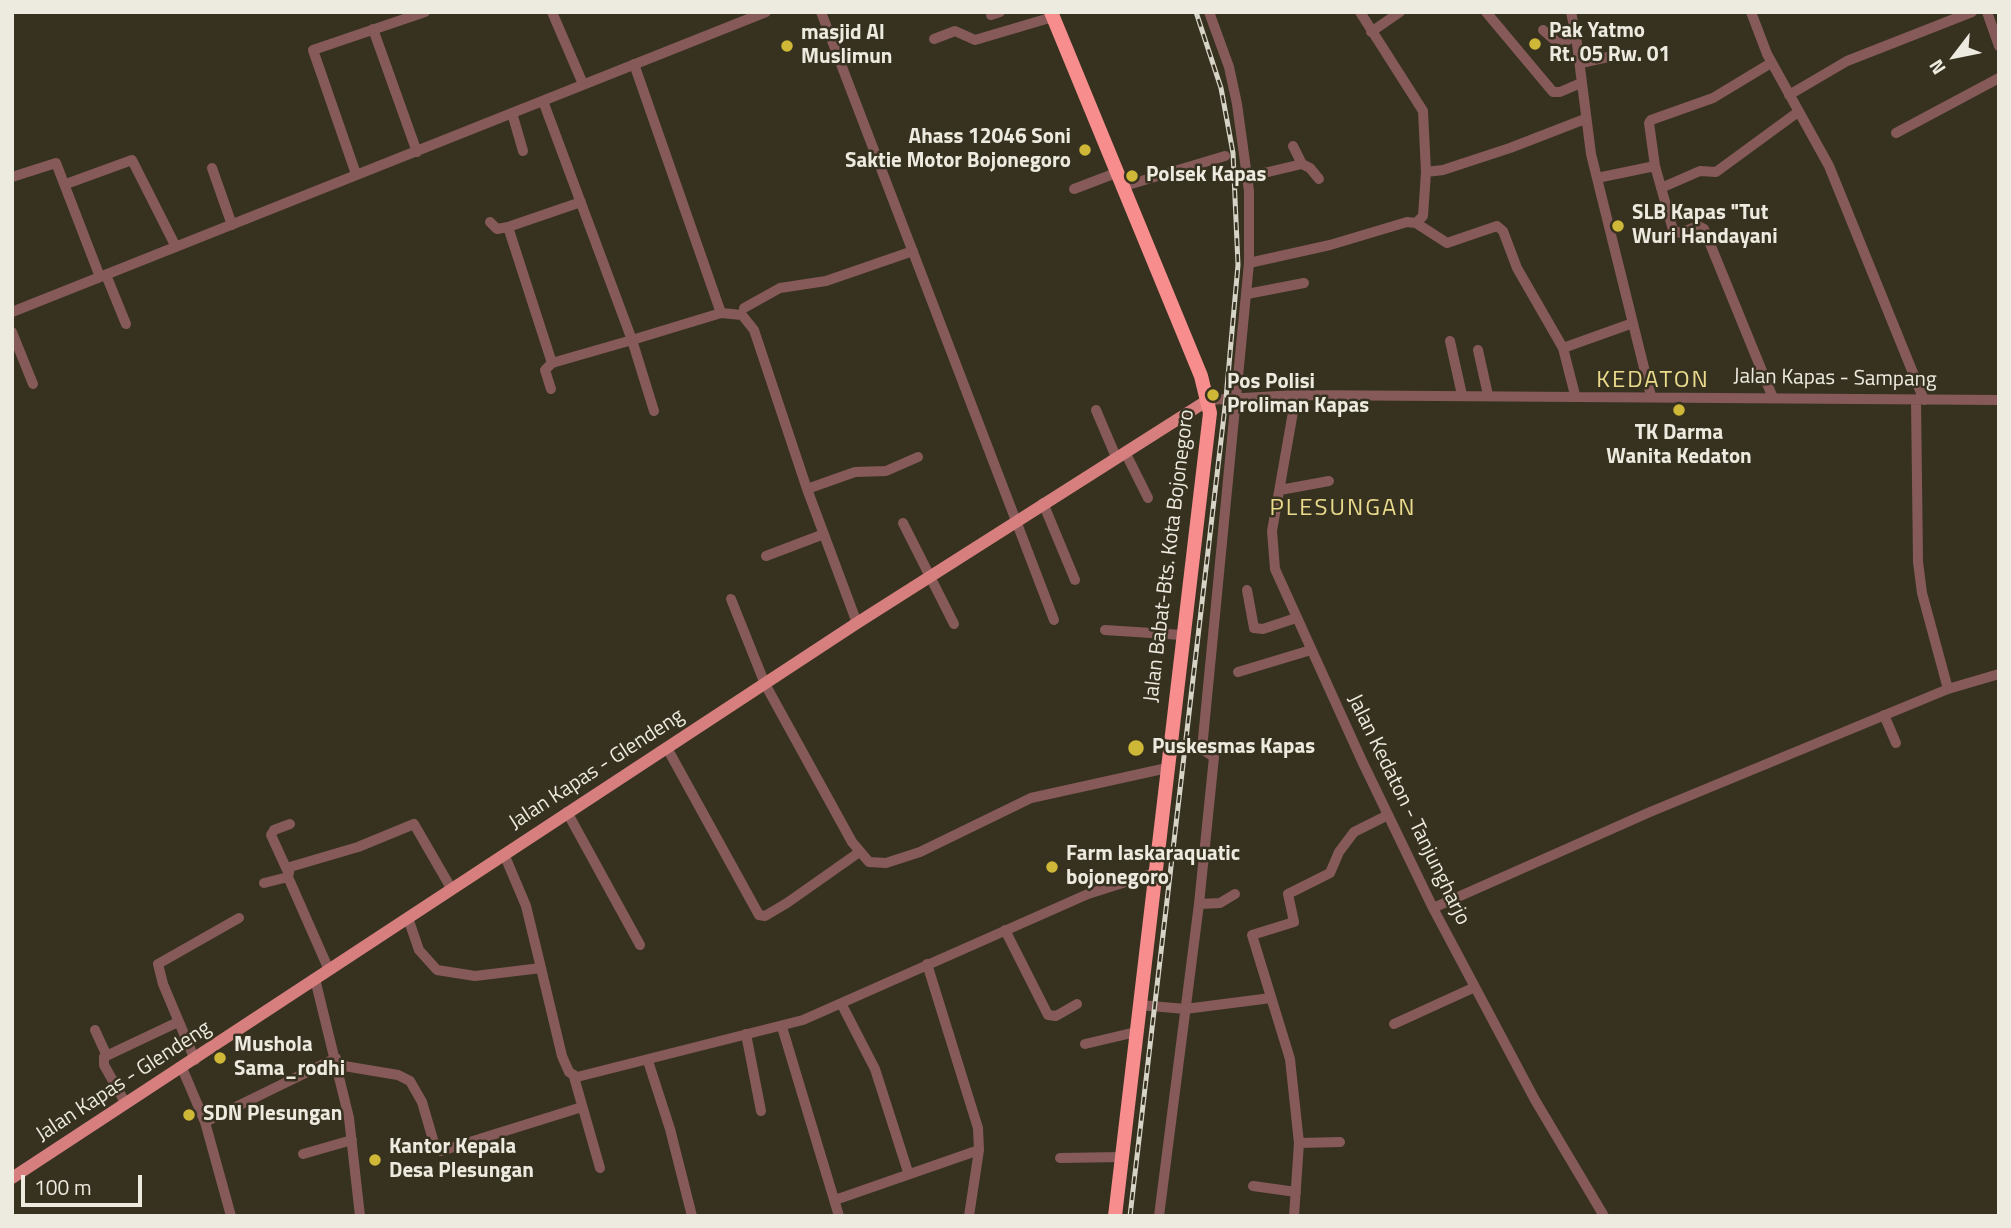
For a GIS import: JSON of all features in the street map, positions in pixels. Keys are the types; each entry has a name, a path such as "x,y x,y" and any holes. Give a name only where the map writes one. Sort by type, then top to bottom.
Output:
{"highway":[{"name":"Jalan Babat-Bts. Kota Bojonegoro","path":"1052,15 1201,376 1208,400 1209,425 1115,1216"}],"main road":[{"name":"Jalan Kapas - Glendeng","path":"12,1178 857,623 1208,400"}],"street":[{"path":"356,174 313,51 425,12"},
{"path":"552,12 583,84"},
{"path":"12,312 766,12"},
{"path":"821,12 1054,621"},
{"path":"1159,1216 1199,904 1214,757 1202,749 1249,263 1247,177 1229,67 1209,12"},
{"path":"1360,12 1423,111 1426,172 1423,216 1416,223"},
{"path":"1371,32 1400,12"},
{"path":"1486,12 1553,92 1560,92 1581,83"},
{"path":"1571,12 1581,63 1585,119 1597,178 1651,396"},
{"path":"1751,12 1771,62 1829,166 1920,400 1918,562 1922,593 1948,689"},
{"path":"1788,95 1847,61 1972,12"},
{"path":"1987,12 1996,28 1999,46"},
{"path":"934,39 956,31 975,40 1052,15"},
{"path":"373,29 417,152"},
{"path":"1543,30 1559,44 1576,36"},
{"path":"1581,63 1626,53"},
{"path":"1771,62 1713,98 1649,123 1656,166 1673,230 1680,233 1698,226 1704,229 1773,398"},
{"path":"634,64 726,313"},
{"path":"1896,133 1999,78"},
{"path":"542,101 632,340 654,411"},
{"path":"1661,188 1700,171 1716,172 1798,112"},
{"path":"512,113 523,150"},
{"path":"1426,172 1443,170 1510,148 1585,119"},
{"path":"1293,146 1302,164 1310,168 1319,179"},
{"path":"1074,190 1225,156"},
{"path":"66,184 131,160 176,247"},
{"path":"12,177 54,162 126,324"},
{"path":"1247,177 1302,164"},
{"path":"1597,178 1656,166"},
{"path":"212,169 232,225"},
{"path":"490,222 497,229 508,227 581,202"},
{"path":"1249,263 1330,245 1402,223 1416,223 1447,243 1489,228 1501,228 1517,268 1563,348 1575,395"},
{"path":"508,227 552,363"},
{"path":"551,389 545,370 552,363 744,308 780,288 826,281 913,251"},
{"path":"1247,294 1304,283"},
{"path":"744,308 857,623"},
{"path":"726,313 750,321"},
{"path":"1563,348 1633,323"},
{"path":"12,331 33,384"},
{"path":"1450,341 1462,395"},
{"path":"1478,350 1489,395"},
{"name":"Jalan Kapas - Sampang","path":"1208,400 1237,396 1296,395 1575,395 1999,400"},
{"name":"Jalan Kedaton - Tanjungharjo","path":"1296,395 1272,547 1275,569 1433,908 1535,1100 1604,1216"},
{"path":"1096,410 1149,498"},
{"path":"807,489 855,472 886,471 918,457"},
{"path":"1280,490 1329,481"},
{"path":"1043,503 1075,580"},
{"path":"903,523 954,624"},
{"path":"766,556 824,534"},
{"path":"1247,590 1254,628 1263,629 1296,618"},
{"path":"731,599 765,684 858,853 872,863 896,860 958,836 1031,798 1167,768"},
{"path":"1105,630 1182,635"},
{"path":"1238,672 1311,650"},
{"path":"1433,908 1650,812 1884,715 1948,689 1999,674"},
{"path":"1884,715 1896,743"},
{"path":"667,748 761,916 787,903 858,853"},
{"path":"567,812 640,945"},
{"path":"1294,1216 1299,1143 1290,1059 1253,934 1294,921 1288,894 1330,873 1339,852 1354,832 1388,816"},
{"path":"290,824 274,830 271,835 329,970"},
{"path":"264,884 288,874 297,863 358,847 412,824 416,826 451,888"},
{"path":"504,853 526,906 562,1056 569,1072 575,1077 600,1168"},
{"path":"575,1077 782,1027 842,1005 928,964 1105,887 1154,873"},
{"path":"1199,904 1220,903 1235,894"},
{"path":"195,1060 158,971 159,962 239,918"},
{"path":"408,918 419,950 437,970 475,975 541,968"},
{"path":"1005,930 1048,1015 1056,1016 1077,1003"},
{"path":"928,964 978,1128 979,1150 969,1216"},
{"path":"315,979 337,1062 352,1140 360,1216"},
{"path":"1394,1024 1475,987"},
{"path":"1140,1005 1185,1009 1271,998"},
{"path":"842,1005 875,1069 908,1172"},
{"path":"106,1054 178,1022"},
{"path":"782,1027 839,1216"},
{"path":"95,1030 106,1054 104,1065 126,1104"},
{"path":"1085,1044 1136,1032"},
{"path":"747,1034 761,1111"},
{"path":"648,1061 673,1141 690,1215"},
{"path":"205,1122 337,1062 398,1074 411,1081 422,1102 433,1143 441,1151 582,1107"},
{"path":"182,1068 205,1122 231,1216"},
{"path":"303,1154 352,1140"},
{"path":"1299,1143 1340,1142"},
{"path":"835,1200 908,1172 979,1150"},
{"path":"1060,1158 1122,1157"},
{"path":"1252,1186 1296,1192"}],"railway":[{"path":"1130,1216 1226,398 1238,265 1233,153 1221,88 1196,12"}],"place":[{"name":"Pak Yatmo Rt. 05 Rw. 01","path":"1535,44"},
{"name":"masjid Al Muslimun","path":"787,46"},
{"name":"Ahass 12046 Soni Saktie Motor Bojonegoro","path":"1085,150"},
{"name":"Polsek Kapas","path":"1132,176"},
{"name":"SLB Kapas \"Tut Wuri Handayani","path":"1618,226"},
{"name":"Pos Polisi Proliman Kapas","path":"1213,395"},
{"name":"TK Darma Wanita Kedaton","path":"1679,410"},
{"name":"Puskesmas Kapas","path":"1136,748"},
{"name":"Farm laskaraquatic bojonegoro","path":"1052,867"},
{"name":"Mushola Sama_rodhi","path":"220,1058"},
{"name":"SDN Plesungan","path":"189,1115"},
{"name":"Kantor Kepala Desa Plesungan","path":"375,1160"}],"district":[{"name":"KEDATON","path":"1653,381"},
{"name":"PLESUNGAN","path":"1343,509"}]}
